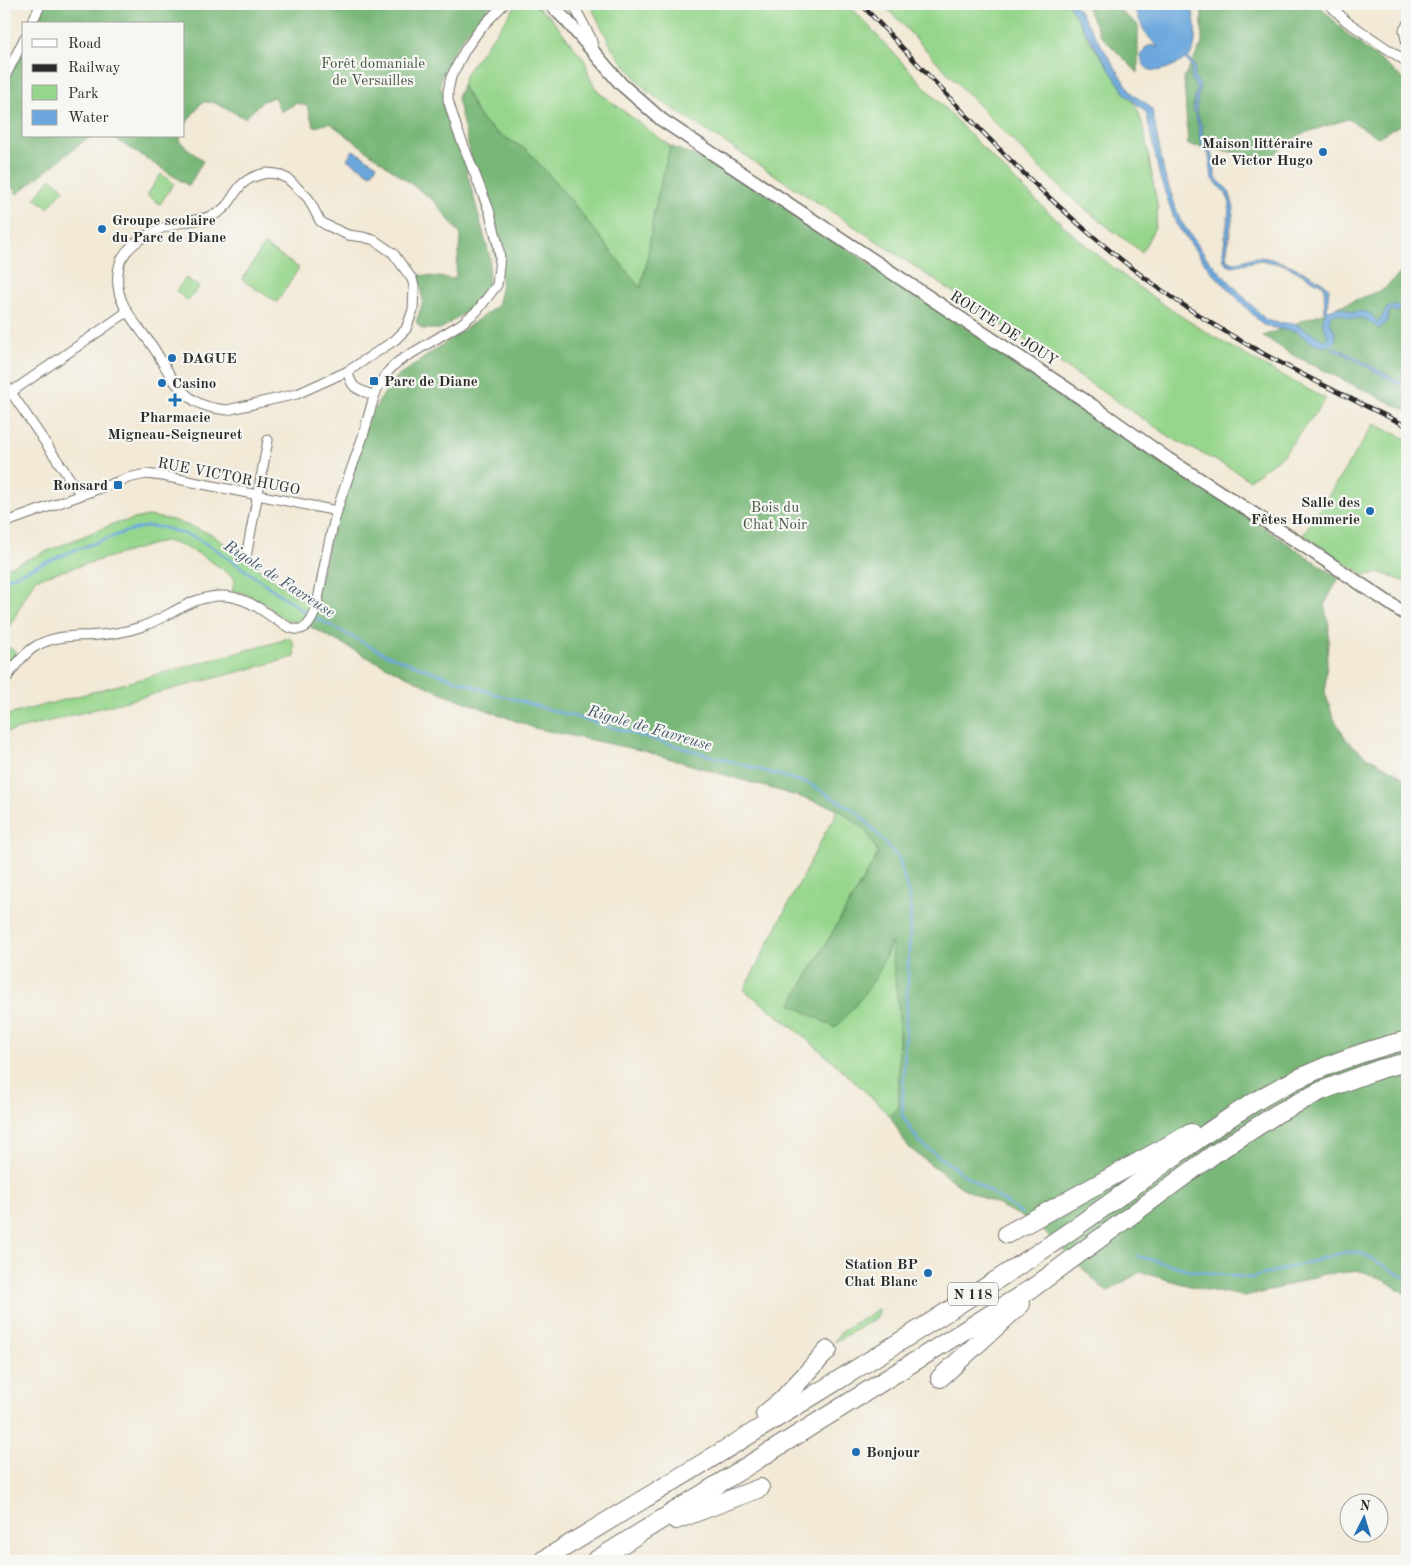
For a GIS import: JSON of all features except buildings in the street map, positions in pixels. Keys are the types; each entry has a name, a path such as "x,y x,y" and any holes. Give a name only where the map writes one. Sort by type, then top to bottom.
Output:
{"highway":[{"name":"N 118","path":"542,1561 890,1348 1019,1266 1235,1114 1279,1088 1309,1074 1360,1053 1407,1040"},
{"name":"N 118","path":"594,1561 1034,1287 1214,1154 1278,1113 1347,1081 1407,1062"},
{"path":"1007,1234 1216,1118 1235,1114"},
{"path":"940,1378 1022,1304 1034,1287"},
{"path":"750,1433 756,1421 781,1401 828,1350"},
{"path":"647,1529 664,1526 760,1488"}],"main road":[{"name":"ROUTE DE JOUY","path":"550,4 621,84 662,120 1093,406 1168,459 1301,544 1407,615"}],"street":[{"path":"32,22 41,4"},
{"path":"4,682 24,655 48,640 75,635 112,634 139,628 157,621 188,603 205,598 234,597 259,608 287,628 296,629 311,619 337,511 369,417 373,395 390,368 460,324 477,311 497,285 500,258 498,244 489,210 457,129 448,100 448,91 451,76 466,50 480,29 504,4"},
{"name":"ROUTE DE JOUY","path":"573,4 591,38 594,53"},
{"path":"1329,4 1346,21 1407,62"},
{"path":"1407,25 1404,30 1407,44"},
{"path":"4,79 22,43"},
{"path":"267,173 283,176 308,198 320,221 348,235 363,236 374,240 393,253 412,279 414,286 414,310 406,329 395,340 348,371 296,394 227,410 218,409 194,400 181,389 154,348 126,312 118,291 122,259 135,244 148,234 177,223 206,218 216,214 223,209 246,179 267,173"},
{"path":"7,395 126,312"},
{"path":"348,371 351,384 355,388 373,395"},
{"path":"4,382 7,395 80,495"},
{"path":"246,557 268,440"},
{"name":"RUE VICTOR HUGO","path":"4,523 128,478 146,474 337,511"}],"green space":[{"name":"Forêt domaniale de Versailles","path":"46,4 492,4 453,51 447,62 440,84 464,161 490,258 488,284 472,307 441,329 422,329 416,322 423,302 419,275 455,279 461,235 434,201 330,123 314,127 307,106 296,103 281,112 274,97 263,101 245,118 213,102 202,102 185,125 185,22 37,22"},
{"path":"517,4 533,4 550,17 585,61 589,76 597,91 670,146 654,212 646,267 640,288 569,198 527,150 497,133 480,118 462,85 466,73"},
{"path":"590,4 848,4 982,148 1053,216 1090,248 1128,279 1175,313 1249,358 1326,399 1283,455 1249,480 1236,471 1175,440 647,91 613,50"},
{"path":"883,4 1070,4 1089,40 1137,108 1143,126 1158,209 1155,227 1142,252 1078,203 1035,163"},
{"path":"1085,4 1112,4 1138,25 1138,73 1101,36"},
{"path":"1202,4 1318,4 1347,34 1407,82 1407,121 1378,137 1348,119 1301,134 1269,158 1188,145 1184,77 1202,44"},
{"path":"22,52 22,138 90,138 17,194 4,177 4,87"},
{"name":"Bois du Chat Noir","path":"462,85 480,118 497,133 527,150 569,198 640,288 646,267 654,212 670,146 730,170 1339,578 1324,605 1329,626 1325,692 1333,717 1346,739 1364,755 1394,771 1407,781 1407,1295 1383,1279 1361,1271 1324,1274 1266,1292 1245,1296 1201,1289 1140,1272 1107,1292 1035,1223 961,1187 908,1147 890,1116 899,1107 899,1014 891,942 873,982 858,1003 835,1028 791,1004 878,854 866,830 837,808 644,751 534,728 435,690 309,626 333,526 369,417 393,380 497,306 502,285 457,98"},
{"path":"114,138 180,138 179,141 203,161 189,186"},
{"path":"161,174 174,183 160,204 147,195"},
{"path":"51,178 64,189 48,208 35,198"},
{"path":"264,245 299,268 277,302 242,280"},
{"path":"1407,267 1407,411 1293,355 1263,336 1384,289"},
{"path":"186,278 199,287 188,301 176,291"},
{"path":"1374,424 1407,439 1407,582 1381,573 1364,575 1303,535"},
{"path":"148,516 173,520 211,534 311,606 309,616 301,624 300,622 283,618 256,598 232,591 235,578 210,561 184,547 164,541 35,579 4,637 4,569 113,524"},
{"path":"288,637 293,643 295,657 4,733 4,716 281,641"},
{"path":"4,645 17,652 4,670"},
{"path":"837,808 867,830 878,854 791,1004 887,955 891,940 899,1014 899,1107 890,1116 820,1050 744,990 834,819"},
{"path":"877,1309 879,1310 877,1318 834,1342 842,1331"}],"water":[{"path":"1068,4 1075,4 1133,95 1147,104 1152,110 1164,173 1180,220 1206,257 1265,319 1272,322 1296,324 1325,340 1328,337 1322,321 1325,314 1324,286 1285,265 1260,260 1233,266 1224,261 1223,252 1230,203 1226,194 1212,178 1209,155 1200,142 1198,124 1193,108 1197,89 1191,78 1192,67 1186,59 1160,70 1148,69 1141,56 1146,47 1152,45 1159,48 1145,33 1134,7 1129,4 1191,4 1195,24 1195,39 1192,53 1188,58 1195,65 1195,78 1200,86 1196,110 1202,127 1203,140 1213,156 1216,178 1229,191 1234,208 1226,256 1228,261 1236,262 1254,257 1266,258 1284,263 1304,272 1321,281 1329,289 1328,310 1339,307 1352,312 1364,311 1371,314 1377,322 1392,305 1396,305 1400,309 1396,313 1393,310 1389,312 1387,322 1379,329 1363,318 1350,319 1341,314 1333,314 1330,321 1336,337 1334,344 1324,347 1311,342 1297,332 1263,325 1210,270 1176,224 1160,178 1146,112 1126,95"},
{"path":"353,150 377,165 371,174 347,159"},
{"path":"1336,347 1407,385 1407,389 1333,350 1332,348"}],"waterway":[{"name":"Rigole de Favreuse","path":"4,580 70,552 128,531 148,526 165,528 194,537 215,549 305,612 387,655 495,694 810,784 858,813 899,858 911,905 902,1115 919,1142 1021,1213"},
{"name":"Rigole de Favreuse","path":"1137,1256 1194,1271 1251,1278 1346,1252 1361,1253 1407,1279"}],"railway":[{"path":"861,4 1025,175 1095,238 1132,268 1164,292 1231,335 1300,373 1407,426"}],"place":[{"name":"Maison littéraire de Victor Hugo","path":"1323,152"},
{"name":"Groupe scolaire du Parc de Diane","path":"102,229"},
{"name":"DAGUE","path":"172,358"},
{"name":"Parc de Diane","path":"374,381"},
{"name":"Casino","path":"162,383"},
{"name":"Pharmacie Migneau-Seigneuret","path":"175,400"},
{"name":"Ronsard","path":"118,485"},
{"name":"Salle des Fêtes Hommerie","path":"1370,511"},
{"name":"Station BP Chat Blanc","path":"928,1273"},
{"name":"Bonjour","path":"856,1452"}]}
